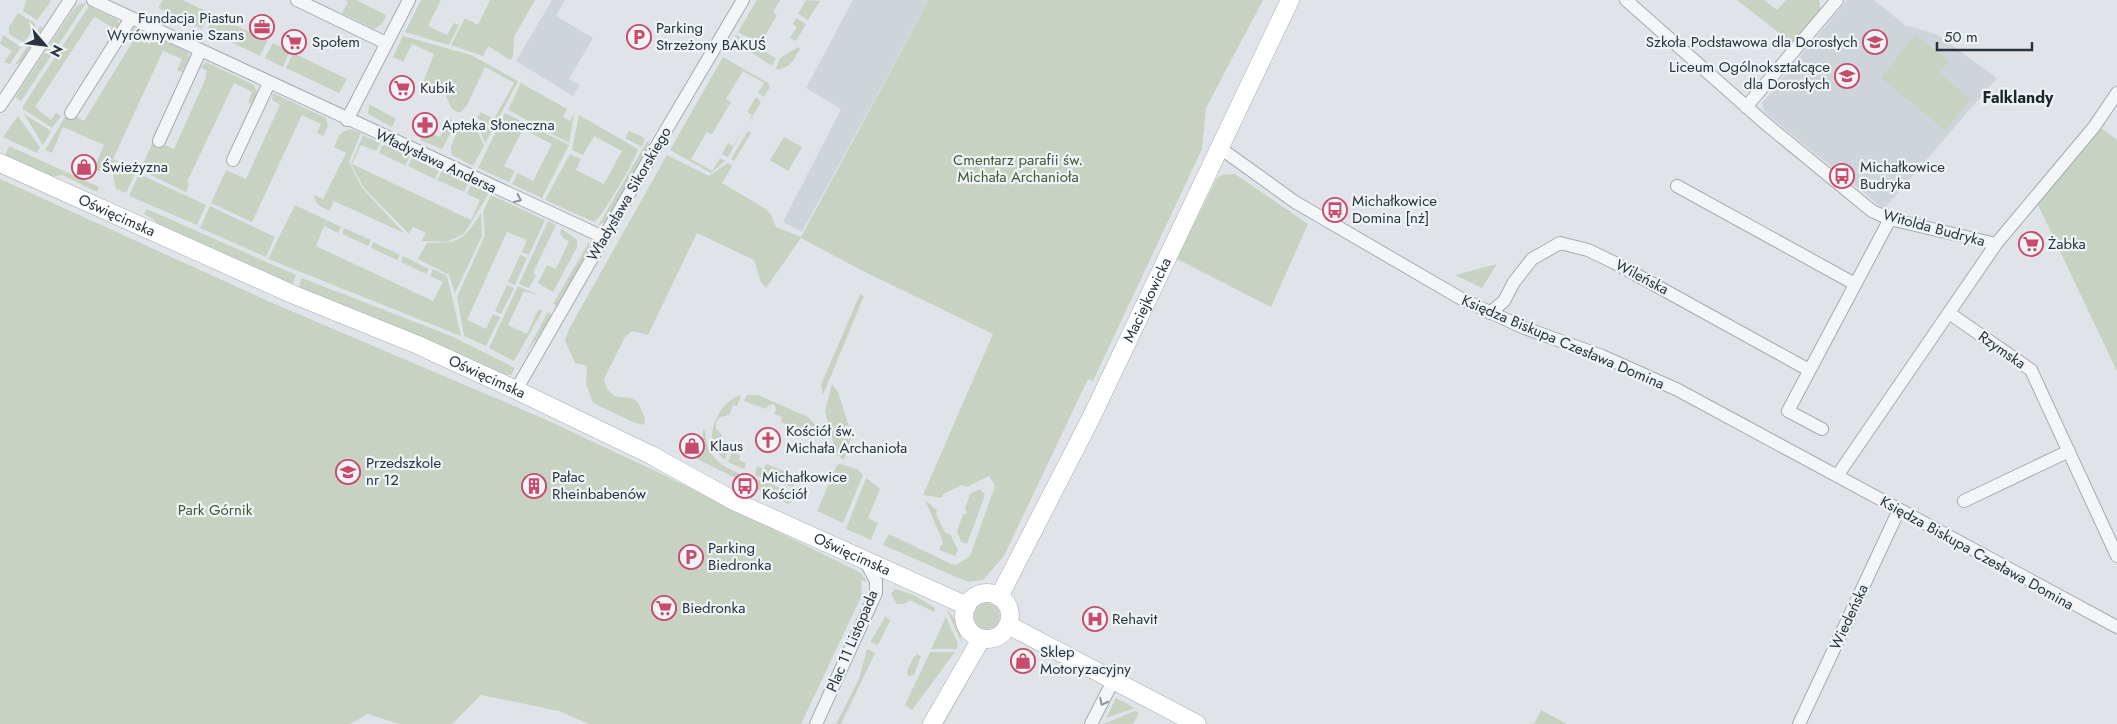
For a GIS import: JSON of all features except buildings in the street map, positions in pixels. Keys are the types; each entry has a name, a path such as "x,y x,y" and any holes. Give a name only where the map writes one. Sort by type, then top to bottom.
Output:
{"street":[{"path":"0,106 70,0"},
{"name":"Władysława Andersa","path":"93,0 347,120 603,237"},
{"path":"297,0 386,43"},
{"path":"347,120 408,0"},
{"name":"Władysława Sikorskiego","path":"516,390 603,237 743,0"},
{"name":"Maciejkowicka","path":"999,597 1091,418 1290,0"},
{"name":"Witolda Budryka","path":"1626,0 1746,107 1861,203 1890,218 1996,244 2094,127 2117,93"},
{"path":"1746,107 1837,0"},
{"path":"71,113 131,18"},
{"path":"159,141 200,51"},
{"path":"234,160 269,83"},
{"name":"Księdza Biskupa Czesława Domina","path":"1220,148 1315,215 1426,280 1490,312 1642,373 1718,411 2117,627"},
{"name":"Oświęcimska","path":"0,163 292,294 418,345 651,455 744,506 967,606"},
{"path":"1677,186 1855,284"},
{"path":"1822,429 1788,410 1890,218"},
{"name":"Wileńska","path":"1490,312 1504,301 1514,282 1532,259 1560,243 1588,250 1616,263 1809,370"},
{"path":"1837,476 1996,244"},
{"name":"Rzymska","path":"1949,313 2030,370 2117,556"},
{"path":"1964,501 2069,451"},
{"name":"Wiedeńska","path":"1799,724 1899,510"},
{"name":"Plac 11 Listopada","path":"816,724 876,593 876,582 864,559"},
{"path":"982,594 999,597 1008,607 1010,613 1008,625 996,637 981,638 970,631 965,622 967,606 973,598 982,594"},
{"path":"1008,625 1198,724"},
{"path":"932,724 981,638"},
{"path":"1092,724 1114,679"}],"shaded area":[{"path":"552,0 565,0 556,16 593,38 569,79 580,85 573,96 516,61"},
{"path":"853,0 929,0 802,232 783,222 841,109 806,88"},
{"path":"1847,0 1874,0 1905,25 1938,35 1997,78 1884,209 1765,113 1762,103"}],"green space":[{"path":"26,0 51,1 37,20 23,11"},
{"path":"163,0 182,0 210,13 202,29 158,8"},
{"path":"344,0 356,0 386,15 384,20 374,29 342,13 348,2"},
{"path":"421,0 441,0 428,26 447,35 454,23 459,25 449,45 405,32"},
{"path":"490,0 535,0 514,37 513,56 510,60 488,46 483,56 451,45 465,18 478,25"},
{"path":"757,0 780,0 773,12 777,15 760,44 738,32"},
{"path":"806,0 820,1 808,20 798,14"},
{"name":"Cmentarz parafii św. Michała Archanioła","path":"929,0 1263,0 1206,108 1202,149 1093,381 1088,379 1004,556 983,580 968,582 883,545 889,534 951,564 956,565 970,556 995,486 989,476 967,487 962,485 943,494 942,498 923,495 993,334 861,270 801,238 766,288 761,282 754,260 697,233 648,335 632,331 625,337 604,379 611,393 619,397 631,398 639,405 645,421 644,425 635,423 593,403 586,384 587,366 575,363 565,341 569,329 667,155 709,176 728,163 732,166 722,183 766,209 776,227 801,237"},
{"path":"1737,0 1764,0 1777,10 1786,0 1819,0 1821,13 1793,44"},
{"path":"86,3 21,101 15,97 73,10 78,5"},
{"path":"89,6 118,20 119,27 113,38 108,34 112,27 94,17 35,107 51,120 56,113 61,116 52,128 23,109 23,106"},
{"path":"18,13 36,24 24,43 9,34 9,27"},
{"path":"213,15 268,40 260,56 207,31"},
{"path":"796,18 806,24 796,41 790,38 797,27 793,24"},
{"path":"41,25 42,29 24,57 25,61 15,65"},
{"path":"138,28 143,31 140,37 150,44 154,36 188,52 189,59 182,72 177,70 182,59 163,51 113,159 118,161 116,164 107,170 93,171 104,145 63,127 52,153 45,150 68,112 84,121 133,41 127,37 131,29"},
{"path":"1915,34 1949,61 1939,73 1971,99 1945,130 1881,78"},
{"path":"3,35 21,47 10,64 4,62 12,51 0,44"},
{"path":"736,35 776,58 772,66 732,40"},
{"path":"403,36 471,55 518,81 494,127 477,118 481,112 494,119 514,83 485,67 467,105 461,112 453,110 442,92 423,83 434,54 412,44 403,62 393,57"},
{"path":"273,43 290,51 283,67 265,58"},
{"path":"798,47 800,49 791,63 781,69 776,69 780,58"},
{"path":"293,53 347,79 339,93 286,68"},
{"path":"723,57 768,83 770,87 764,97 758,93 764,83 743,71 726,99 731,102 712,134 707,132 691,159 712,171 720,158 725,161 711,173 670,150"},
{"path":"206,62 254,85 257,92 252,104 248,102 252,92 234,83 187,182 189,184 186,192 140,170 154,140 174,149 206,78 207,71 200,67"},
{"path":"521,83 567,109 563,117 570,121 574,114 569,143 508,110"},
{"path":"273,93 326,118 328,126 323,136 317,133 321,124 302,115 252,222 211,203 226,170 246,179 280,105 272,100"},
{"path":"756,97 761,102 747,125 752,115 747,112"},
{"path":"369,104 396,119 392,127 368,114"},
{"path":"505,113 569,145 542,198 512,184 518,173 533,181 552,144 523,129 504,166 515,171 509,182 478,168"},
{"path":"24,114 51,131 43,145 25,116"},
{"path":"579,115 638,149 618,188 594,222 545,200 570,154 581,159 576,170 604,184 622,151 594,136 583,155 572,150"},
{"path":"18,116 40,147 37,153 3,137"},
{"path":"449,118 452,120 453,129 442,149 420,140 425,131 440,137"},
{"path":"473,120 484,146 474,164 471,165 452,155 451,147 460,125"},
{"path":"476,120 493,129 485,143"},
{"path":"744,128 728,157 722,154 728,143 733,146"},
{"path":"2101,128 2117,140 2117,371 2038,205"},
{"path":"350,129 361,133 349,162 362,188 404,233 334,201 329,211 317,203 314,195 323,199 346,153 334,147 337,140 342,133"},
{"path":"629,131 645,138 642,147 625,138"},
{"path":"748,131 751,133 734,161 731,159"},
{"path":"363,135 380,143 376,151 361,145 352,164 471,220 480,200 467,194 471,185 489,193 464,234 446,242 421,241 426,233 413,227 409,234 364,188 351,164"},
{"path":"784,137 802,147 788,171 770,160"},
{"path":"647,141 650,145 608,220 598,226"},
{"path":"383,144 410,156 405,165 379,153"},
{"path":"9,146 99,187 97,192 62,175 51,177 5,156"},
{"path":"412,158 439,170 435,179 408,166"},
{"path":"123,168 135,174 126,193 116,189 112,171"},
{"path":"442,171 468,184 464,192 437,180"},
{"path":"139,174 206,205 197,225 129,196"},
{"path":"1235,174 1308,224 1271,307 1177,259 1217,178 1222,175"},
{"name":"Park Górnik","path":"0,179 270,302 542,418 664,475 861,573 867,582 861,580 862,595 801,724 589,724 559,711 481,695 452,724 399,724 368,714 350,724 0,724"},
{"path":"491,195 545,220 529,255 522,252 527,240 507,232 467,320 486,329 493,314 500,317 486,346 464,336 457,297 485,235 483,212"},
{"path":"295,205 341,227 338,233 324,226 316,246 433,301 443,282 430,276 433,269 447,276 461,336 268,259"},
{"path":"210,206 275,237 266,257 200,228"},
{"path":"147,209 296,275 292,286 161,227 144,214"},
{"path":"481,213 482,236 455,293 449,275 418,259 427,243 454,241 465,235"},
{"path":"548,221 556,225 533,273 536,275 529,288 519,284"},
{"path":"344,228 371,240 368,246 342,234"},
{"path":"562,229 577,240 577,247 553,292 538,283 547,265 556,269 569,241 563,238 560,232"},
{"path":"373,242 400,255 397,260 371,248"},
{"path":"589,242 589,251 558,306 553,304"},
{"path":"520,255 527,258 515,285 508,282"},
{"path":"403,256 429,269 426,274 401,262"},
{"path":"1497,264 1482,288 1455,275"},
{"path":"302,278 451,336 515,368 511,375 502,375 298,288"},
{"path":"507,285 514,288 501,314 495,311"},
{"path":"518,286 538,295 524,291 508,325 527,334 538,310 543,310 514,361 489,348"},
{"path":"860,294 864,296 823,395 821,385"},
{"path":"548,312 553,316 521,362"},
{"path":"832,384 838,392 852,436 844,460 836,454 825,411"},
{"path":"741,395 737,406 733,405 729,415 720,417 716,422 716,429 722,435 718,447 728,450 725,460 713,448 712,432 714,424 722,409 727,403"},
{"path":"747,395 758,395 808,417 820,430 818,436 781,422 782,417 774,414 776,409 774,404 767,406 766,409 744,401"},
{"path":"703,429 709,448 717,460 741,474 783,490 794,499 793,501 788,504 697,459 703,445"},
{"path":"732,452 740,455 739,460 746,463 744,469 728,462"},
{"path":"766,464 797,476 793,487 757,476 755,474 757,466 764,469"},
{"path":"840,464 857,469 863,475 843,523 817,511 837,465"},
{"path":"866,478 880,489 868,518 878,523 871,540 846,529"},
{"path":"980,489 985,495 967,544 961,542 957,531 963,515 967,513 965,509 970,494"},
{"path":"925,500 937,510 936,514 945,533 950,534 958,550 955,556 939,550 943,542"},
{"path":"895,589 914,595 935,608 934,612 910,600 904,604 897,604 891,594"},
{"path":"987,603 996,607 1000,616 996,625 987,629 978,625 974,616 978,607"},
{"path":"946,608 958,623 962,644"},
{"path":"886,616 890,621 878,645 870,642"},
{"path":"946,617 958,644 957,649 931,649"},
{"path":"867,649 875,653 841,724 836,724 859,679"},
{"path":"930,652 955,652 912,710 905,705"},
{"path":"917,654 921,656 914,675 908,676 907,671"},
{"path":"978,663 944,724 940,724"},
{"path":"1116,698 1135,708 1106,718"},
{"path":"1541,710 1567,724 1534,724"},
{"path":"1135,711 1139,713 1133,724 1103,724"}],"place":[{"name":"Fundacja Piastun Wyrównywanie Szans","path":"262,27"},
{"name":"Parking Strzeżony BAKUŚ","path":"639,37"},
{"name":"Społem","path":"294,42"},
{"name":"Szkoła Podstawowa dla Dorosłych","path":"1875,42"},
{"name":"Liceum Ogólnokształcące dla Dorosłych","path":"1847,76"},
{"name":"Kubik","path":"402,88"},
{"name":"Apteka Słoneczna","path":"425,125"},
{"name":"Świeżyzna","path":"84,167"},
{"name":"Michałkowice Budryka","path":"1842,176"},
{"name":"Michałkowice Domina [nż]","path":"1335,210"},
{"name":"Żabka","path":"2031,244"},
{"name":"Kościół św. Michała Archanioła","path":"768,440"},
{"name":"Klaus","path":"692,446"},
{"name":"Przedszkole nr 12","path":"348,472"},
{"name":"Pałac Rheinbabenów","path":"534,486"},
{"name":"Michałkowice Kościół","path":"745,486"},
{"name":"Parking Biedronka","path":"691,557"},
{"name":"Biedronka","path":"664,608"},
{"name":"Rehavit","path":"1095,619"},
{"name":"Sklep Motoryzacyjny","path":"1023,661"}],"district":[{"name":"Falklandy","path":"2018,97"}]}
